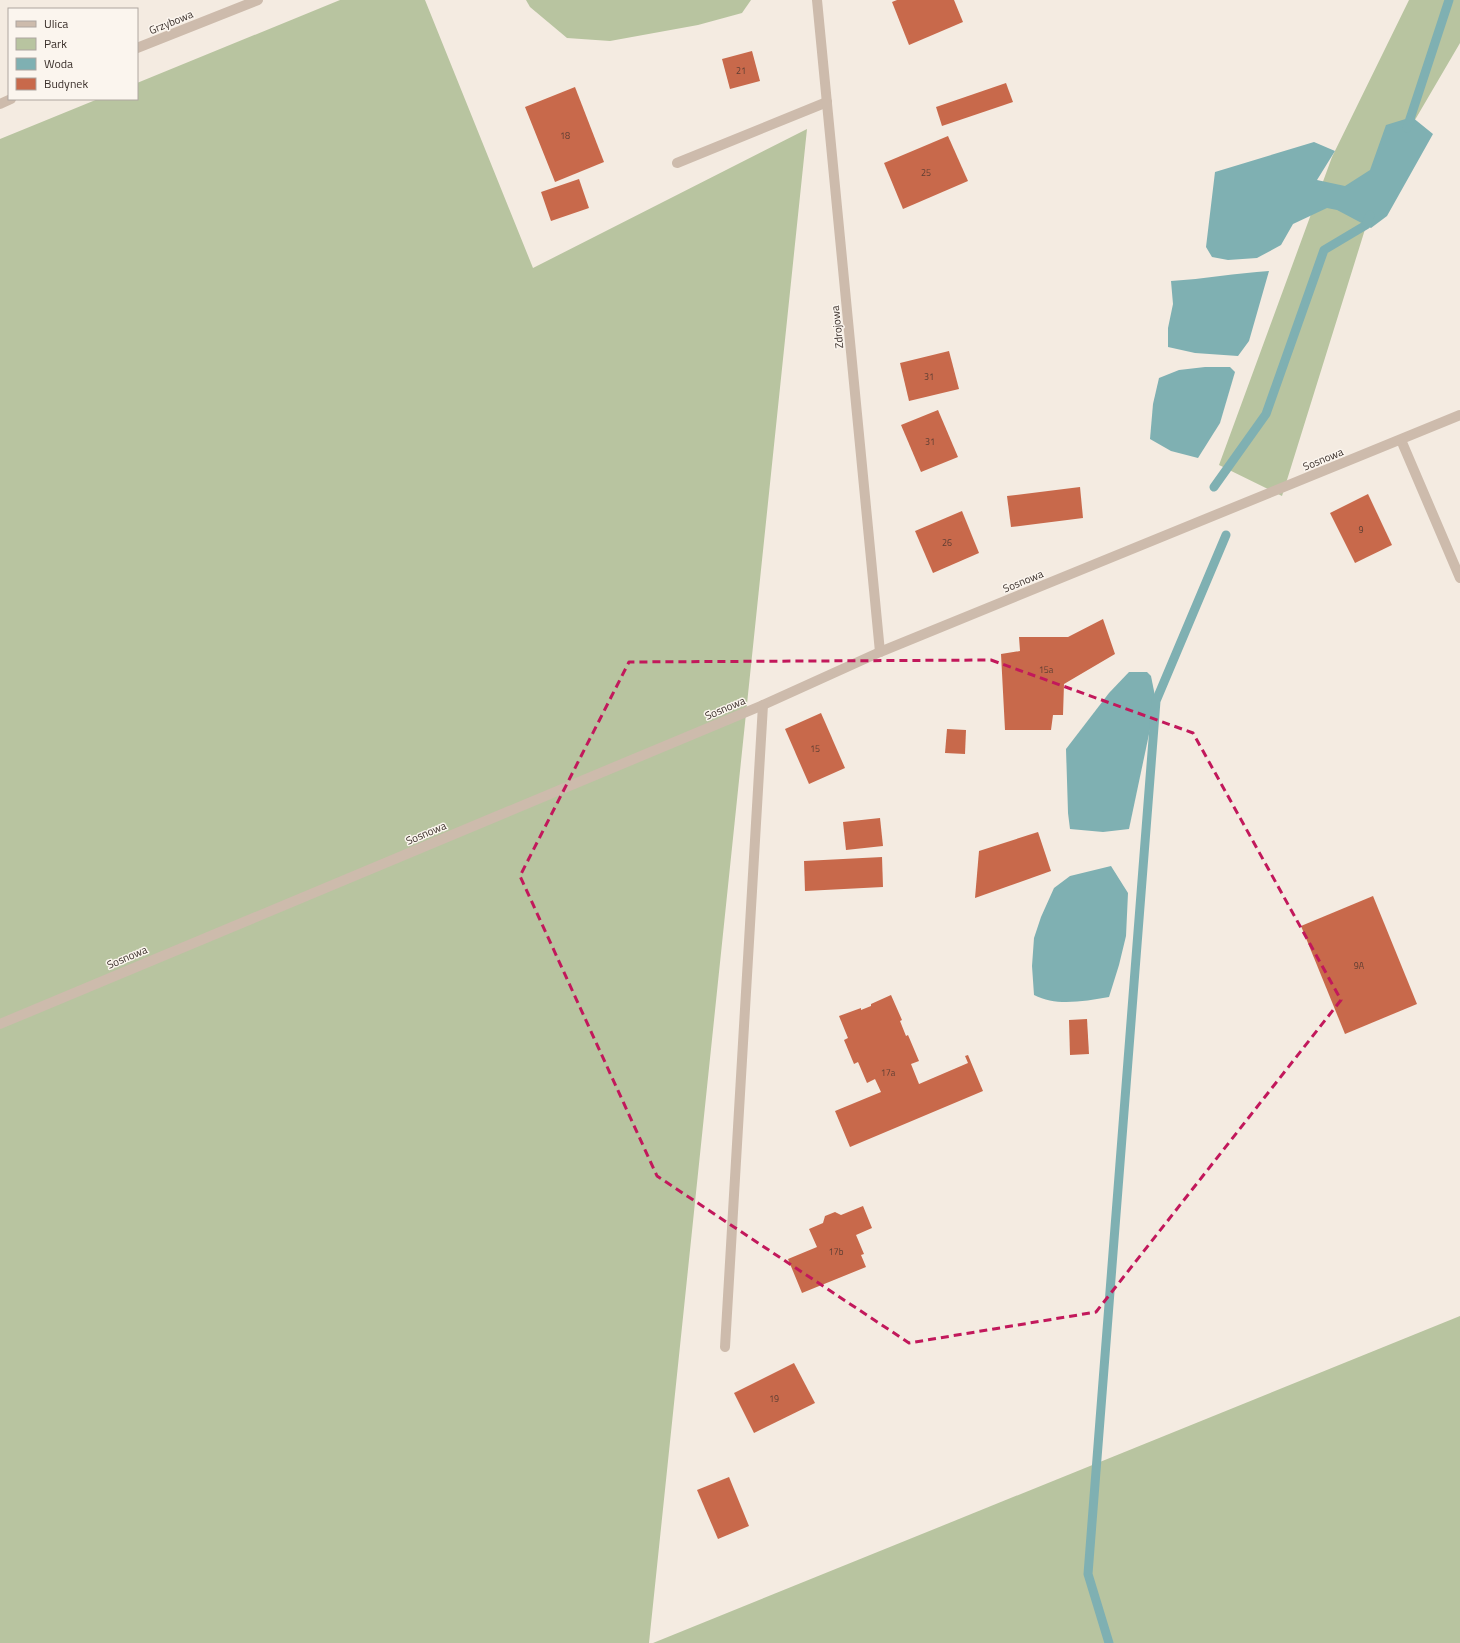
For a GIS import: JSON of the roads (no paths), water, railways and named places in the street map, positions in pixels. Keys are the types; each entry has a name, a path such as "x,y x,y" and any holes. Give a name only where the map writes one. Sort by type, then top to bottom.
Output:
{"street":[{"name":"Grzybowa","path":"138,48 258,0"},
{"name":"Zdrojowa","path":"817,0 880,652"},
{"path":"676,163 827,102"},
{"name":"Sosnowa","path":"0,1024 763,705 880,652 1460,415"},
{"path":"1401,440 1460,578"},
{"path":"725,1347 763,705"}],"water":[{"path":"1412,117 1433,134 1387,216 1371,228 1337,210 1327,208 1293,224 1281,245 1257,258 1228,260 1212,257 1206,247 1215,172 1314,142 1335,151 1317,180 1345,186 1370,170 1386,125"},
{"path":"1269,271 1249,341 1238,356 1195,353 1168,347 1168,328 1173,304 1171,281"},
{"path":"1205,367 1230,367 1235,372 1220,423 1198,458 1171,451 1150,439 1153,404 1159,378 1179,370"},
{"path":"1129,672 1147,672 1151,676 1156,701 1129,829 1103,832 1070,829 1066,749 1109,693"},
{"path":"1111,866 1128,893 1126,936 1109,997 1061,1002 1043,999 1034,995 1032,966 1034,938 1041,917 1054,888 1070,876"}],"waterway":[{"path":"1407,128 1449,0"},
{"path":"1214,487 1266,414 1324,250 1366,225 1370,215"},
{"path":"1109,1643 1088,1574 1156,701 1226,535"}]}
